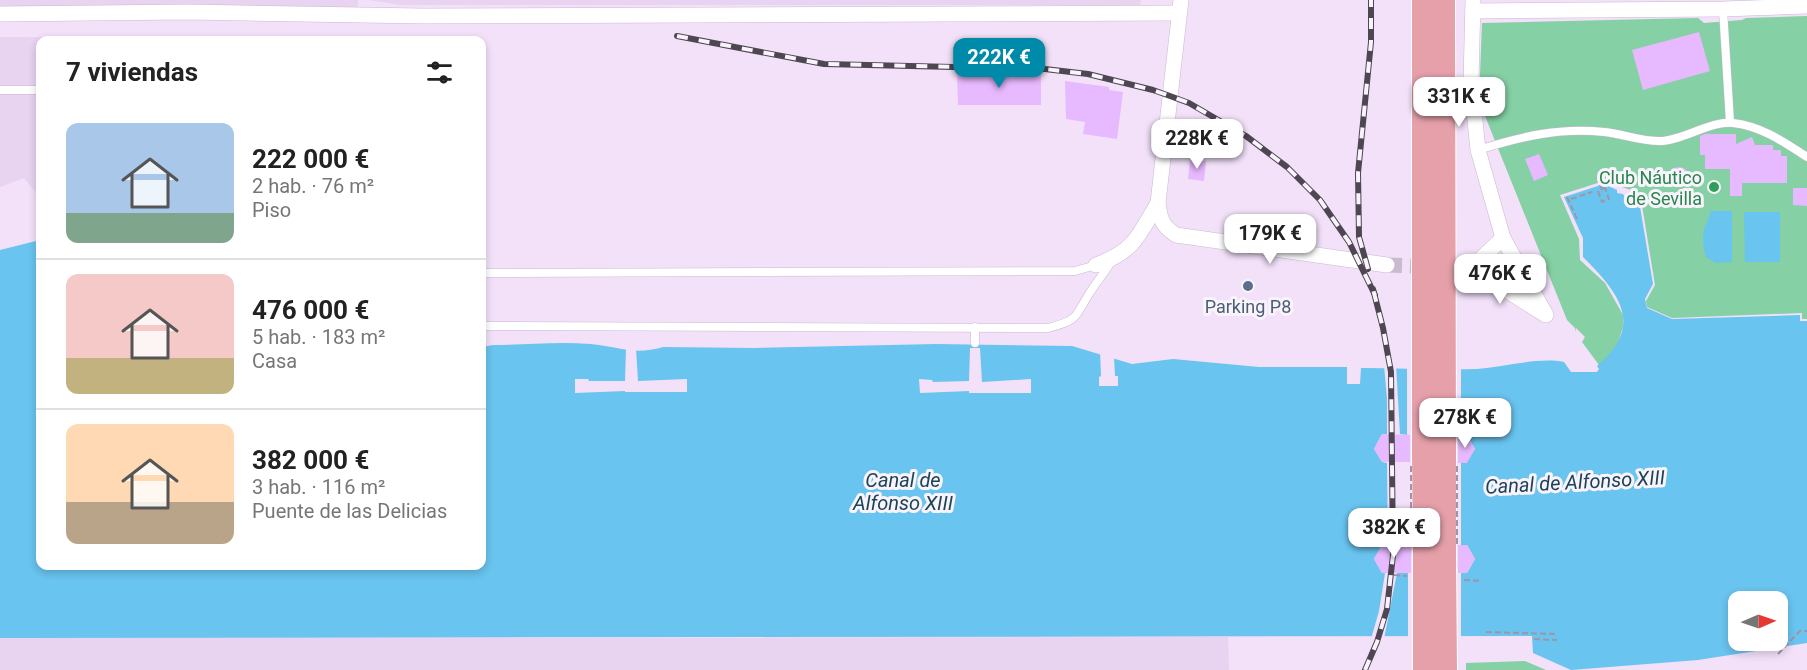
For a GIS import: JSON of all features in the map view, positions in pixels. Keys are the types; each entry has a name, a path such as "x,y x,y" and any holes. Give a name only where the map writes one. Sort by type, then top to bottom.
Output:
{"main road":[{"path":"1424,0 1425,670"},
{"path":"1443,0 1445,670"}],"street":[{"path":"1503,238 1471,268 1546,315 1503,238 1478,150 1471,82 1473,5 1723,9 1807,6"},
{"path":"0,14 188,12 422,16 1180,7 1158,203 1160,220 1166,229 1176,236 1387,264"},
{"path":"1096,265 1114,259 1134,244 1158,203"}],"lane":[{"path":"1723,9 1730,122"},
{"path":"0,90 36,90"},
{"path":"1478,150 1526,136 1560,130 1607,132 1636,139 1662,141 1730,122 1755,128 1771,135 1807,157"},
{"path":"486,326 1048,328 1064,324 1082,310 1088,296 1114,259"},
{"path":"486,273 1075,271 1096,265"},
{"path":"975,327 975,342"}],"path":[{"path":"1600,185 1602,189 1605,188 1609,199 1602,202 1598,190 1602,189"},
{"path":"1577,219 1569,198 1592,192"},
{"path":"1778,654 1800,632 1807,631"},
{"path":"1486,632 1557,634"},
{"path":"1534,639 1557,640"}],"shaded area":[{"path":"0,0 358,0 358,7 0,6"},
{"path":"369,0 1141,0 1140,5 400,5"},
{"path":"0,37 36,37 36,193 24,178 0,187"},
{"path":"1228,637 1229,670 0,670 0,638"}],"green space":[{"name":"Club Náutico de Sevilla","path":"1807,16 1807,319 1802,319 1802,313 1672,318 1647,307 1646,301 1655,285 1640,193 1604,181 1560,195 1579,239 1580,260 1605,283 1623,315 1623,327 1618,343 1599,365 1582,342 1585,337 1576,328 1576,332 1567,320 1479,101 1482,23 1698,18 1704,23 1746,18"},
{"path":"1525,661 1546,670 1466,670 1466,663"}],"water":[{"name":"Canal de Alfonso XIII","path":"1604,184 1617,190 1617,193 1623,194 1626,199 1630,199 1633,194 1638,195 1653,284 1645,299 1647,308 1672,319 1800,315 1800,321 1807,321 1807,643 1788,646 1788,591 1728,591 1728,651 1756,651 1698,660 1571,670 1533,653 1532,636 0,638 0,250 36,241 36,570 486,570 486,346 566,343 643,351 663,347 755,348 936,344 1072,346 1132,364 1173,359 1259,367 1347,367 1347,384 1360,384 1361,368 1477,369 1532,361 1554,361 1564,362 1571,372 1597,372 1599,369 1597,366 1612,351 1620,337 1623,323 1622,309 1607,283 1583,257 1583,238 1564,197"},
{"path":"1710,211 1732,211 1732,262 1716,263 1706,257 1703,233"},
{"path":"1744,212 1780,212 1780,262 1745,262"}],"pier":[{"path":"626,348 636,348 638,381 687,379 687,392 575,393 575,379 625,381"},
{"path":"970,348 980,348 982,382 1031,379 1031,393 969,393 969,391 920,393 919,379 933,382 969,381"},
{"path":"1100,351 1114,356 1118,386 1099,386"},
{"path":"1384,365 1396,365 1400,434 1407,435 1407,365 1461,365 1461,435 1467,435 1475,449 1461,463 1461,545 1467,545 1475,559 1467,573 1461,573 1461,639 1408,639 1408,573 1397,573 1384,639 1371,639 1379,611 1385,573 1382,573 1374,559 1382,545 1388,544 1387,463 1382,462 1374,449 1382,434 1387,434"}],"building":[{"path":"1699,32 1710,71 1643,90 1632,50"},
{"path":"957,73 1041,73 1041,105 958,105"},
{"path":"1065,81 1109,87 1109,90 1123,92 1117,139 1083,134 1085,122 1066,119"},
{"path":"1736,134 1736,144 1752,137 1755,145 1773,145 1773,150 1781,150 1781,156 1787,156 1787,183 1742,183 1742,196 1730,196 1730,169 1705,169 1705,155 1700,155 1700,136"},
{"path":"1539,154 1548,175 1534,181 1525,159"},
{"path":"1190,160 1206,161 1204,181 1188,179"},
{"path":"1679,167 1686,170 1689,177 1686,184 1679,187 1672,184 1669,177 1672,170"},
{"path":"1793,188 1807,188 1807,206 1793,205"},
{"path":"1382,434 1410,435 1410,462 1382,462 1374,449"},
{"path":"1458,435 1467,435 1475,449 1467,463 1458,463"},
{"path":"1382,545 1411,545 1411,573 1382,573 1374,559"},
{"path":"1458,545 1467,545 1475,559 1467,573 1458,573"}],"tunnel":[{"path":"1387,265 1471,268"}],"railway":[{"path":"1368,269 1359,237 1358,173 1371,42 1371,0"},
{"path":"677,36 824,64 1045,69 1088,74 1153,90 1189,103 1246,136 1287,167 1320,200 1349,242 1375,295"},
{"path":"1365,670 1387,609 1393,555 1391,372 1373,289"}],"place":[{"name":"Club Náutico de Sevilla","path":"1714,187"},
{"name":"Parking P8","path":"1248,286"}]}
